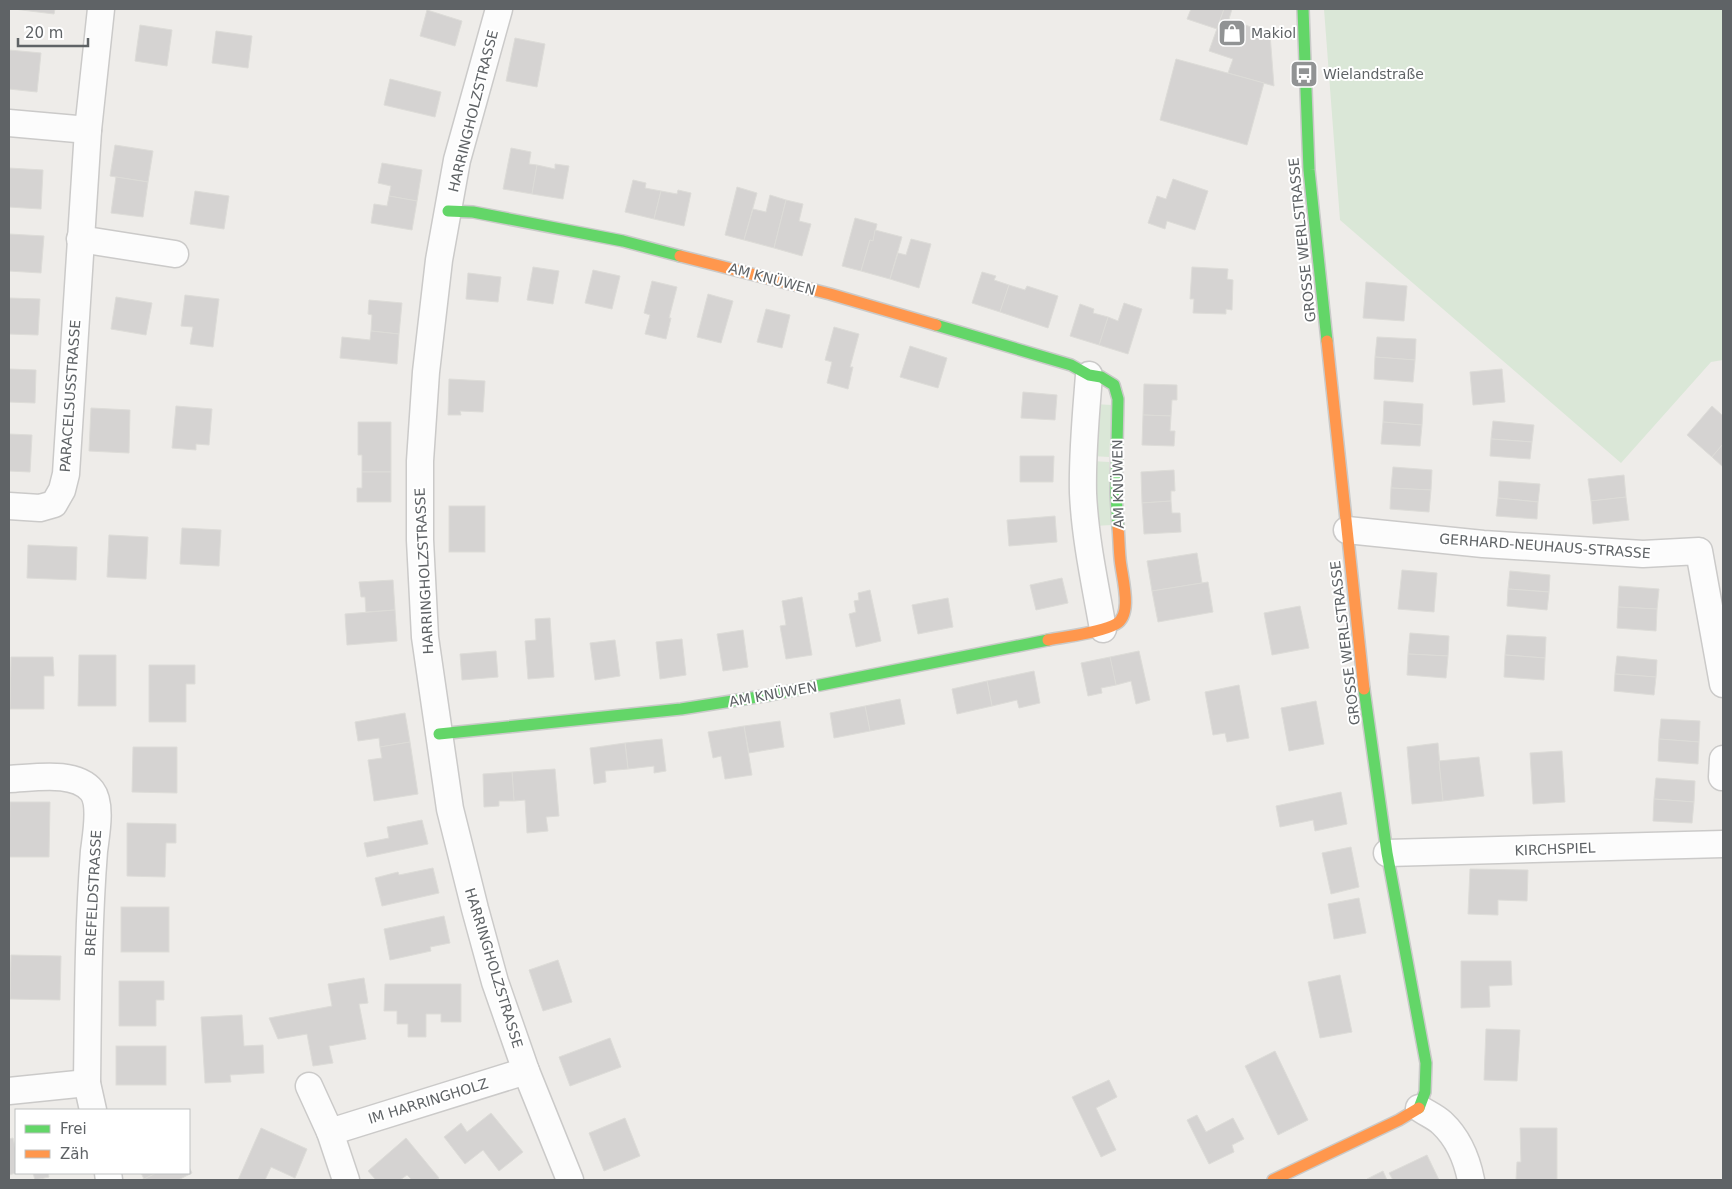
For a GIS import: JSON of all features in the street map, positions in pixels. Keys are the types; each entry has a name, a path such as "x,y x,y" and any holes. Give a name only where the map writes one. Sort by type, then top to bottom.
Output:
{"street":[{"name":"PARACELSUSSTRASSE","path":"9,506 40,508 54,504 62,490 66,474 88,130 101,9"},
{"name":"HARRINGHOLZSTRASSE","path":"499,9 458,160 438,260 426,372 420,462 420,540 425,637 450,809 475,909 495,982 526,1071 570,1180"},
{"name":"GROSSE WERLSTRASSE","path":"1303,9 1309,170 1363,680 1387,853 1426,1063 1425,1092 1419,1108"},
{"path":"9,123 88,130"},
{"name":"AM KNÜWEN","path":"439,734 671,710 770,695 1103,628 1086,529 1083,493 1083,458 1089,375 1071,365 989,340 830,294 727,267 623,242 473,212 448,211"},
{"path":"80,239 175,254"},
{"name":"GERHARD-NEUHAUS-STRASSE","path":"1347,530 1482,544 1643,554 1699,551 1723,684"},
{"name":"BREFELDSTRASSE","path":"9,779 64,778 79,780 93,792 98,808 90,906 87,1083 94,1109"},
{"name":"KIRCHSPIEL","path":"1387,853 1723,844"},
{"name":"IM HARRINGHOLZ","path":"330,1132 526,1071"},
{"path":"9,1091 87,1083"},
{"path":"309,1086 330,1132 346,1180"},
{"path":"1273,1180 1400,1120 1419,1108 1443,1123 1454,1138 1463,1152 1471,1180"}],"green space":[{"path":"1324,9 1723,9 1723,360 1711,362 1621,463 1340,220"},
{"path":"1094,404 1112,405 1109,457 1092,456"},
{"path":"1091,461 1109,462 1112,525 1094,526"}],"building":[{"path":"14,9 55,9 54,14"},
{"path":"1191,9 1224,9 1217,29 1187,19"},
{"path":"1224,9 1232,9 1229,19 1270,34 1274,86 1228,73 1233,59 1209,51"},
{"path":"427,10 462,21 455,46 420,36"},
{"path":"140,25 172,30 167,66 135,61"},
{"path":"216,31 252,36 248,68 212,63"},
{"path":"515,38 545,44 537,87 506,81"},
{"path":"9,50 41,53 37,92 9,89"},
{"path":"1176,59 1264,83 1247,145 1160,120"},
{"path":"390,79 441,92 435,117 384,105"},
{"path":"115,145 153,151 148,182 110,176"},
{"path":"511,148 531,152 529,164 537,165 532,194 503,189"},
{"path":"382,163 422,170 417,201 389,196 391,186 378,183"},
{"path":"555,164 569,166 563,199 532,194 537,165 555,169"},
{"path":"9,168 43,170 41,209 9,207"},
{"path":"116,177 148,182 143,217 111,213"},
{"path":"1173,179 1208,191 1195,230 1167,221 1165,229 1148,223 1157,196 1166,199"},
{"path":"633,180 646,183 645,188 661,191 654,219 625,212"},
{"path":"737,187 757,193 744,240 725,235"},
{"path":"678,190 691,193 684,226 654,219 661,191 677,194"},
{"path":"195,191 229,196 224,229 190,224"},
{"path":"770,195 786,200 774,248 744,240 753,209 766,212"},
{"path":"389,196 417,201 412,230 371,223 374,204 387,206"},
{"path":"786,200 803,204 799,221 811,224 802,256 774,248"},
{"path":"855,218 877,224 873,241 870,240 861,271 842,266"},
{"path":"875,230 902,237 890,279 861,271 870,240 873,241"},
{"path":"9,234 44,236 41,273 9,271"},
{"path":"911,239 931,244 919,288 890,279 898,253 906,255"},
{"path":"533,267 559,271 553,304 527,300"},
{"path":"1192,267 1228,269 1227,279 1233,280 1232,310 1226,309 1226,314 1193,313 1194,299 1190,299"},
{"path":"593,270 620,276 612,309 585,303"},
{"path":"982,272 996,276 994,280 1009,285 1000,312 972,303"},
{"path":"468,273 501,277 498,302 466,299"},
{"path":"652,281 677,287 666,339 645,334 650,315 644,313"},
{"path":"1366,282 1407,286 1404,321 1363,318"},
{"path":"1009,285 1025,290 1027,286 1058,296 1048,328 1000,312"},
{"path":"708,294 733,301 721,343 697,337"},
{"path":"185,295 219,299 213,347 190,344 193,327 181,326"},
{"path":"116,297 152,303 146,335 111,329"},
{"path":"9,298 40,299 38,335 9,334"},
{"path":"369,300 402,303 399,334 371,331 372,315 368,314"},
{"path":"1124,303 1142,309 1128,354 1099,345 1108,317 1118,321"},
{"path":"1080,304 1094,309 1093,313 1108,317 1099,345 1070,336"},
{"path":"766,309 790,315 782,348 757,342"},
{"path":"834,327 859,334 850,367 853,367 848,389 827,383 832,362 825,360"},
{"path":"371,331 399,334 397,364 340,358 342,337 370,340"},
{"path":"1377,337 1416,339 1415,360 1375,357"},
{"path":"910,346 947,358 938,388 900,377"},
{"path":"1375,357 1415,360 1413,382 1374,379"},
{"path":"9,369 36,370 35,403 9,402"},
{"path":"1502,369 1505,402 1473,405 1470,372"},
{"path":"449,379 485,381 483,412 460,411 461,415 448,415"},
{"path":"1144,384 1177,385 1177,400 1172,400 1171,416 1143,415"},
{"path":"1023,392 1057,395 1055,420 1021,418"},
{"path":"1384,401 1423,404 1422,425 1383,422"},
{"path":"176,406 212,409 209,445 196,444 196,450 172,448"},
{"path":"1712,406 1723,416 1723,444 1712,457 1687,435"},
{"path":"91,408 130,410 129,453 89,451"},
{"path":"1143,415 1171,416 1170,431 1175,431 1174,446 1142,445"},
{"path":"1493,421 1534,425 1532,442 1491,439"},
{"path":"358,422 391,422 391,472 362,472 362,455 358,455"},
{"path":"1383,422 1422,425 1420,446 1381,444"},
{"path":"9,434 32,435 30,472 9,471"},
{"path":"1491,439 1532,442 1530,459 1490,456"},
{"path":"1723,444 1723,467 1712,457"},
{"path":"1020,456 1054,456 1053,482 1020,482"},
{"path":"1393,467 1432,470 1431,490 1391,488"},
{"path":"1174,470 1175,491 1171,491 1171,501 1142,503 1141,472"},
{"path":"362,472 391,472 391,502 357,502 357,488 362,488"},
{"path":"1624,475 1626,497 1591,501 1588,479"},
{"path":"1499,481 1540,484 1538,502 1498,498"},
{"path":"1391,488 1431,490 1429,512 1390,509"},
{"path":"1626,497 1629,520 1593,524 1591,501"},
{"path":"1498,498 1538,502 1537,519 1496,516"},
{"path":"1171,501 1172,513 1180,513 1181,532 1144,534 1142,503"},
{"path":"449,506 485,506 485,552 449,552"},
{"path":"1055,516 1057,542 1009,546 1007,520"},
{"path":"182,528 221,530 219,566 180,564"},
{"path":"109,535 148,537 146,579 107,577"},
{"path":"28,545 77,547 76,580 27,578"},
{"path":"1197,553 1202,583 1152,591 1147,561"},
{"path":"1402,570 1437,573 1434,612 1398,609"},
{"path":"1510,571 1550,575 1549,592 1508,589"},
{"path":"1062,578 1068,603 1036,610 1030,585"},
{"path":"393,580 395,610 366,612 365,597 361,597 359,582"},
{"path":"1208,582 1213,612 1158,622 1152,591"},
{"path":"1619,586 1659,589 1657,609 1618,607"},
{"path":"1508,589 1549,592 1547,610 1507,606"},
{"path":"870,590 881,641 856,647 849,614 856,612 854,601 859,600 858,593"},
{"path":"802,597 812,655 786,659 780,626 786,625 782,601"},
{"path":"948,598 953,627 918,634 912,605"},
{"path":"1300,606 1309,648 1272,655 1264,613"},
{"path":"1618,607 1657,609 1656,631 1617,628"},
{"path":"395,610 397,641 347,645 345,614"},
{"path":"550,618 554,677 528,679 525,641 536,640 535,619"},
{"path":"743,630 748,667 723,671 717,634"},
{"path":"1410,633 1449,636 1448,656 1408,654"},
{"path":"1507,635 1546,637 1545,658 1505,655"},
{"path":"682,639 686,675 660,679 656,642"},
{"path":"615,640 620,676 595,680 590,643"},
{"path":"496,651 498,677 462,680 460,654"},
{"path":"1139,651 1150,700 1136,704 1131,681 1116,685 1110,657"},
{"path":"1408,654 1448,656 1446,678 1407,675"},
{"path":"79,655 116,655 116,706 78,706"},
{"path":"1505,655 1545,658 1544,680 1504,677"},
{"path":"1617,656 1657,660 1656,677 1615,674"},
{"path":"11,657 53,657 54,676 44,676 44,709 10,709"},
{"path":"1110,657 1116,685 1101,688 1102,693 1088,696 1081,663"},
{"path":"149,665 195,665 195,684 186,684 186,722 149,722"},
{"path":"1034,671 1040,703 1019,708 1017,700 992,706 987,681"},
{"path":"1615,674 1656,677 1654,695 1614,691"},
{"path":"987,681 992,706 957,714 952,689"},
{"path":"1239,685 1249,738 1227,742 1225,733 1213,735 1205,692"},
{"path":"900,699 905,724 870,731 865,706"},
{"path":"1316,701 1324,744 1289,751 1281,708"},
{"path":"865,706 870,731 834,738 830,713"},
{"path":"405,713 410,742 380,747 379,738 358,741 355,722"},
{"path":"1661,719 1700,721 1699,742 1659,739"},
{"path":"780,721 784,747 749,753 744,726"},
{"path":"744,726 752,775 725,779 721,756 713,758 708,732"},
{"path":"662,739 666,771 654,773 654,766 628,769 625,743"},
{"path":"1659,739 1699,742 1698,764 1658,761"},
{"path":"410,742 418,794 374,801 368,760 382,758 380,747"},
{"path":"625,743 628,769 605,771 606,782 594,784 590,748"},
{"path":"1438,743 1443,801 1412,804 1407,747"},
{"path":"133,747 177,747 177,793 132,792"},
{"path":"1562,751 1565,802 1533,804 1530,753"},
{"path":"1479,757 1484,796 1443,801 1439,761"},
{"path":"555,769 559,816 546,817 548,831 527,833 525,800 514,801 512,772"},
{"path":"512,772 514,801 499,801 499,806 484,807 483,774"},
{"path":"1656,778 1695,781 1694,802 1654,799"},
{"path":"1341,792 1347,824 1315,831 1313,820 1280,827 1276,806"},
{"path":"1654,799 1694,802 1692,823 1653,821"},
{"path":"10,802 50,802 49,857 9,857"},
{"path":"422,820 428,844 367,857 364,843 389,838 387,827"},
{"path":"127,823 176,824 176,843 166,843 165,877 127,876"},
{"path":"1351,847 1359,887 1331,894 1322,853"},
{"path":"433,868 439,893 382,906 375,878 398,872 399,875"},
{"path":"1470,869 1528,870 1527,901 1498,900 1498,915 1468,914"},
{"path":"1359,898 1366,933 1334,939 1328,904"},
{"path":"121,907 169,907 169,952 121,952"},
{"path":"444,916 450,943 430,947 431,951 390,960 384,929"},
{"path":"11,955 61,956 60,1000 10,999"},
{"path":"558,960 572,1002 543,1011 529,970"},
{"path":"1461,961 1511,961 1512,985 1489,986 1490,1007 1461,1008"},
{"path":"1340,975 1352,1032 1320,1038 1308,982"},
{"path":"364,978 368,1003 359,1004 366,1039 329,1046 333,1063 313,1066 307,1034 278,1039 269,1018 332,1006 328,984"},
{"path":"119,981 164,981 164,1000 156,1000 156,1026 119,1026"},
{"path":"385,984 461,984 461,1022 441,1022 441,1014 426,1014 426,1037 408,1037 408,1024 397,1024 397,1011 384,1011"},
{"path":"242,1015 244,1046 263,1045 264,1073 230,1075 231,1082 205,1083 201,1017"},
{"path":"1486,1029 1520,1030 1517,1081 1484,1080"},
{"path":"610,1038 621,1067 570,1086 559,1057"},
{"path":"116,1046 166,1046 166,1085 116,1085"},
{"path":"1275,1051 1308,1120 1278,1135 1245,1066"},
{"path":"1109,1080 1117,1097 1096,1108 1116,1150 1101,1157 1072,1097"},
{"path":"491,1113 523,1152 499,1171 483,1150 465,1164 444,1137 461,1123 467,1132"},
{"path":"1197,1115 1206,1132 1233,1118 1244,1139 1232,1145 1234,1152 1209,1164 1187,1120"},
{"path":"625,1118 640,1156 604,1171 589,1133"},
{"path":"261,1128 307,1149 295,1178 271,1167 265,1180 238,1180"},
{"path":"1520,1128 1557,1128 1557,1180 1516,1180 1517,1162 1521,1162"},
{"path":"13,1138 15,1147 15,1173 9,1175 9,1139"},
{"path":"406,1138 439,1178 436,1180 412,1180 407,1175 400,1180 376,1180 368,1171"},
{"path":"1427,1155 1439,1180 1393,1180 1389,1173"},
{"path":"1383,1171 1387,1180 1367,1179"},
{"path":"33,1174 48,1174 49,1177 35,1180"},
{"path":"142,1174 154,1174 144,1179"},
{"path":"154,1174 190,1174 178,1180 141,1180"}],"traffic: fast":[{"path":"1303,9 1309,170 1327,341"},
{"path":"448,211 473,212 623,241 680,256"},
{"path":"936,325 1071,365 1089,375 1101,377 1114,385 1118,399 1116,493 1118,527"},
{"path":"439,734 681,709 770,695 1048,640"},
{"path":"1364,689 1387,853 1426,1063 1425,1092 1419,1108"}],"traffic: slow":[{"path":"680,256 830,294 936,325"},
{"path":"1327,341 1364,689"},
{"path":"1048,640 1101,630 1116,624 1121,619 1124,612 1125,594 1118,527"},
{"path":"1273,1180 1399,1120 1419,1108"}],"place":[{"name":"Makiol","path":"1232,33"},
{"name":"Wielandstraße","path":"1304,74"}]}
